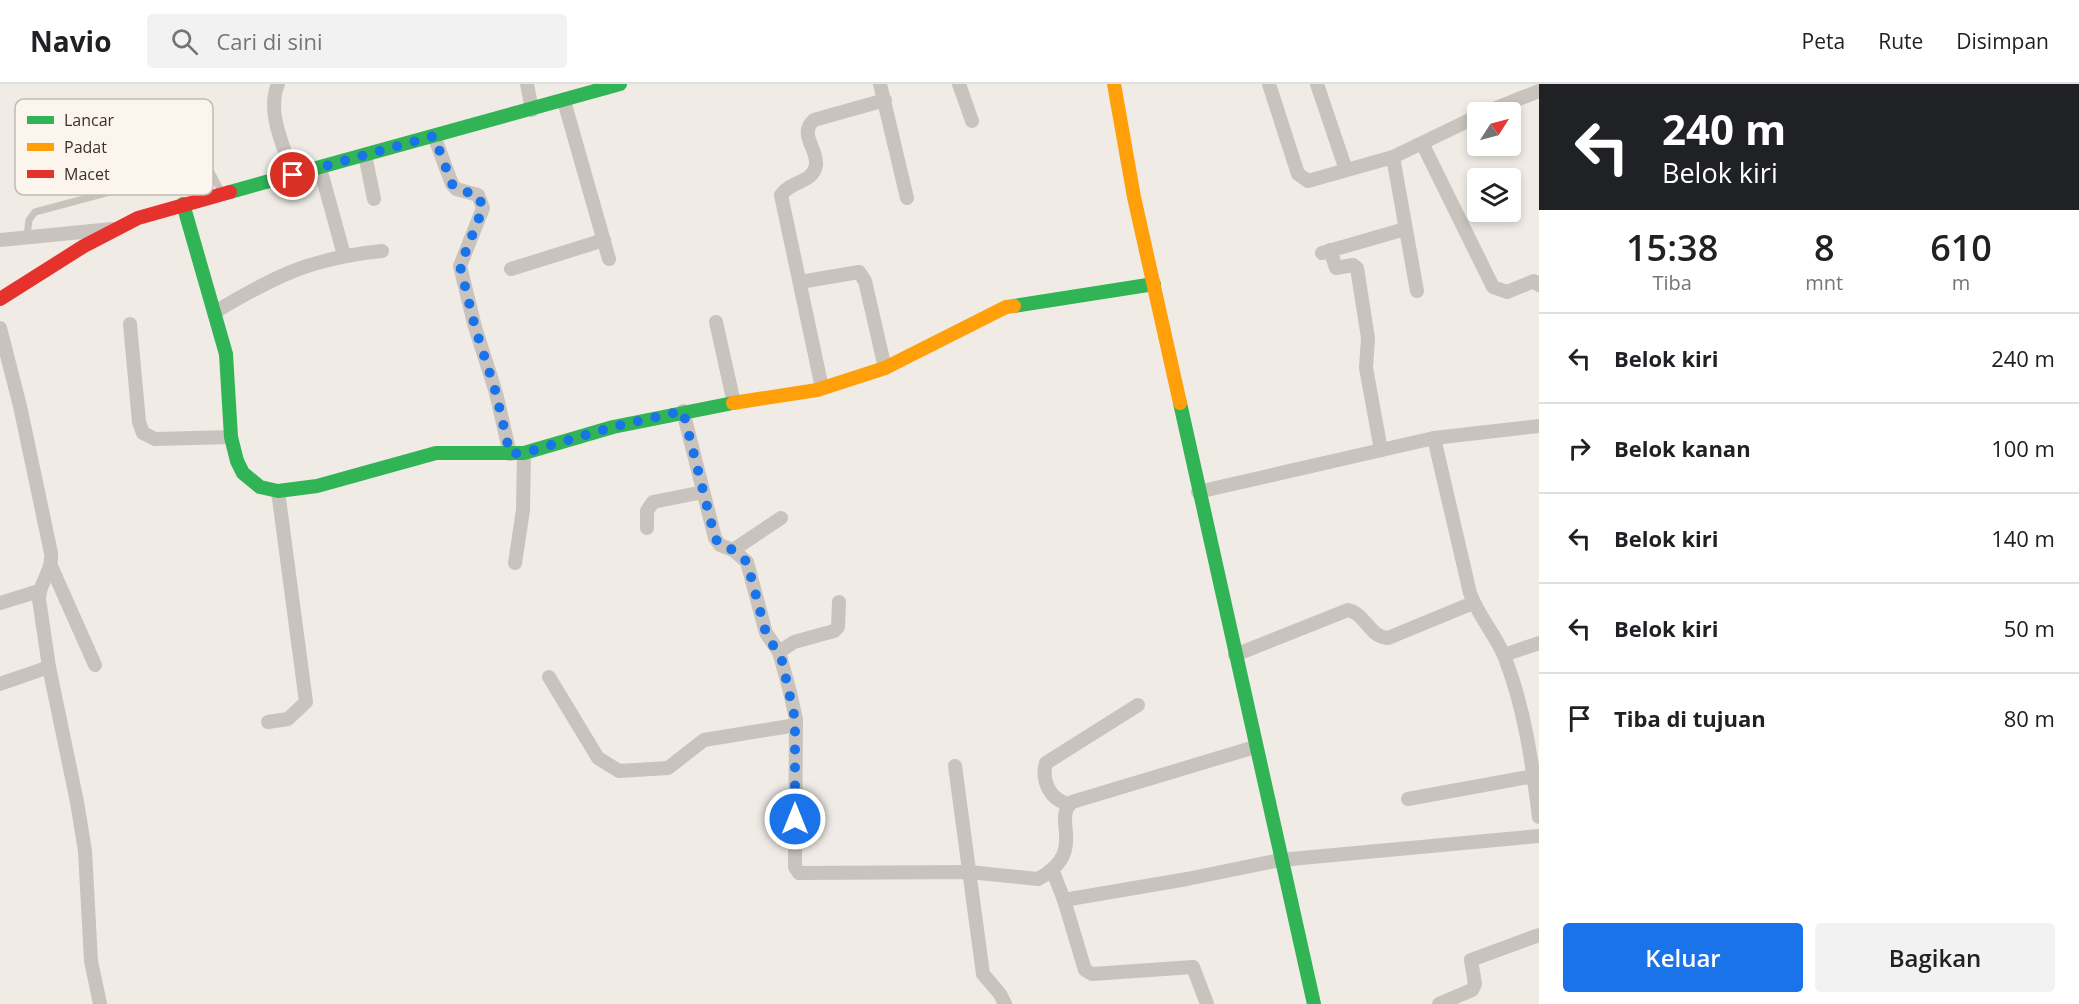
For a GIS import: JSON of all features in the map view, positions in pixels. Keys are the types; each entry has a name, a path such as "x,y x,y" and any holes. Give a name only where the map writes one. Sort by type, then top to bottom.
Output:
{"main road":[{"path":"0,299 114,228 183,204 620,84"},
{"path":"1114,84 1198,492 1314,1004"},
{"path":"1119,114 1120,84"},
{"path":"183,204 215,312 229,379 231,437 243,473 260,487 278,491 317,486 435,453 524,453 613,427 683,411 822,388 885,368 1006,307 1154,284"}],"street":[{"path":"278,84 272,100 273,112 293,175"},
{"path":"527,84 531,110"},
{"path":"880,84 907,198"},
{"path":"959,84 972,121"},
{"path":"1269,84 1301,179 1308,181 1393,157 1423,145 1467,122"},
{"path":"1317,84 1346,171"},
{"path":"1511,102 1539,91"},
{"path":"822,388 781,195 786,187 810,177 815,169 816,160 807,134 809,124 813,120 885,100"},
{"path":"564,101 609,258"},
{"path":"434,136 452,184 456,189 478,195 483,208 460,266 475,327 496,393 510,454"},
{"path":"1423,145 1492,287 1507,292 1534,281 1539,285"},
{"path":"365,155 374,199"},
{"path":"1393,157 1417,291"},
{"path":"320,168 344,255"},
{"path":"0,240 114,228"},
{"path":"1381,450 1366,368 1368,338 1357,268 1353,265 1336,268 1326,251 1405,229"},
{"path":"511,269 604,240"},
{"path":"215,312 285,272 344,255 382,251"},
{"path":"800,282 859,272 865,281 885,368"},
{"path":"716,322 734,403"},
{"path":"130,324 139,422 144,433 154,439 231,437"},
{"path":"0,328 20,406 50,547 51,566 95,665"},
{"path":"683,411 715,538 720,545 733,550 747,562 766,633 779,652 789,688 796,725 795,867 799,873 969,872 1038,879 1052,869 1067,850 1065,816 1069,804"},
{"path":"1198,492 1434,438 1539,426"},
{"path":"1434,438 1463,571 1473,603 1504,655 1534,740 1534,776 1539,817"},
{"path":"515,563 523,510 524,453"},
{"path":"268,722 288,719 306,702 278,491"},
{"path":"647,528 647,511 653,502 703,492"},
{"path":"733,550 781,518"},
{"path":"51,566 39,591 49,667 78,802 85,851 91,961 100,1004"},
{"path":"0,603 39,591"},
{"path":"779,652 794,642 834,631 838,627 838,602"},
{"path":"1235,655 1348,610 1364,620 1376,635 1388,638 1473,603"},
{"path":"1504,655 1539,643"},
{"path":"0,684 49,667"},
{"path":"549,677 598,759 619,771 668,768 704,740 796,725"},
{"path":"1138,705 1046,763 1045,772 1050,793 1059,802 1069,804 1255,747"},
{"path":"955,766 982,974 1000,994 1005,1004"},
{"path":"1408,799 1534,776"},
{"path":"1064,900 1280,860 1539,837"},
{"path":"1052,869 1064,900 1084,970 1092,974 1193,967 1207,1004"},
{"path":"1439,1004 1472,990 1475,984 1471,961 1539,935"}],"lane":[{"path":"213,176 222,193"},
{"path":"27,236 29,220 35,212 98,195"}],"traffic: fast":[{"path":"230,192 620,84"},
{"path":"183,204 226,354 231,437 237,461 243,473 260,487 278,491 317,486 436,453 524,453 613,427 733,403"},
{"path":"1014,306 1154,284"},
{"path":"1180,403 1314,1004"}],"traffic: slow":[{"path":"1114,84 1134,197 1180,403"},
{"path":"733,403 817,390 885,368 1006,307 1014,306"}],"traffic: jam":[{"path":"0,299 84,246 138,218 230,192"}],"route":[{"path":"293,175 434,136 452,184 456,189 471,191 481,199 483,208 480,222 460,266 475,327 496,393 510,454 524,453 613,427 683,411 712,531 720,545 733,550 747,562 754,581 766,633 772,645 779,652 782,661 795,719 795,819"}]}
